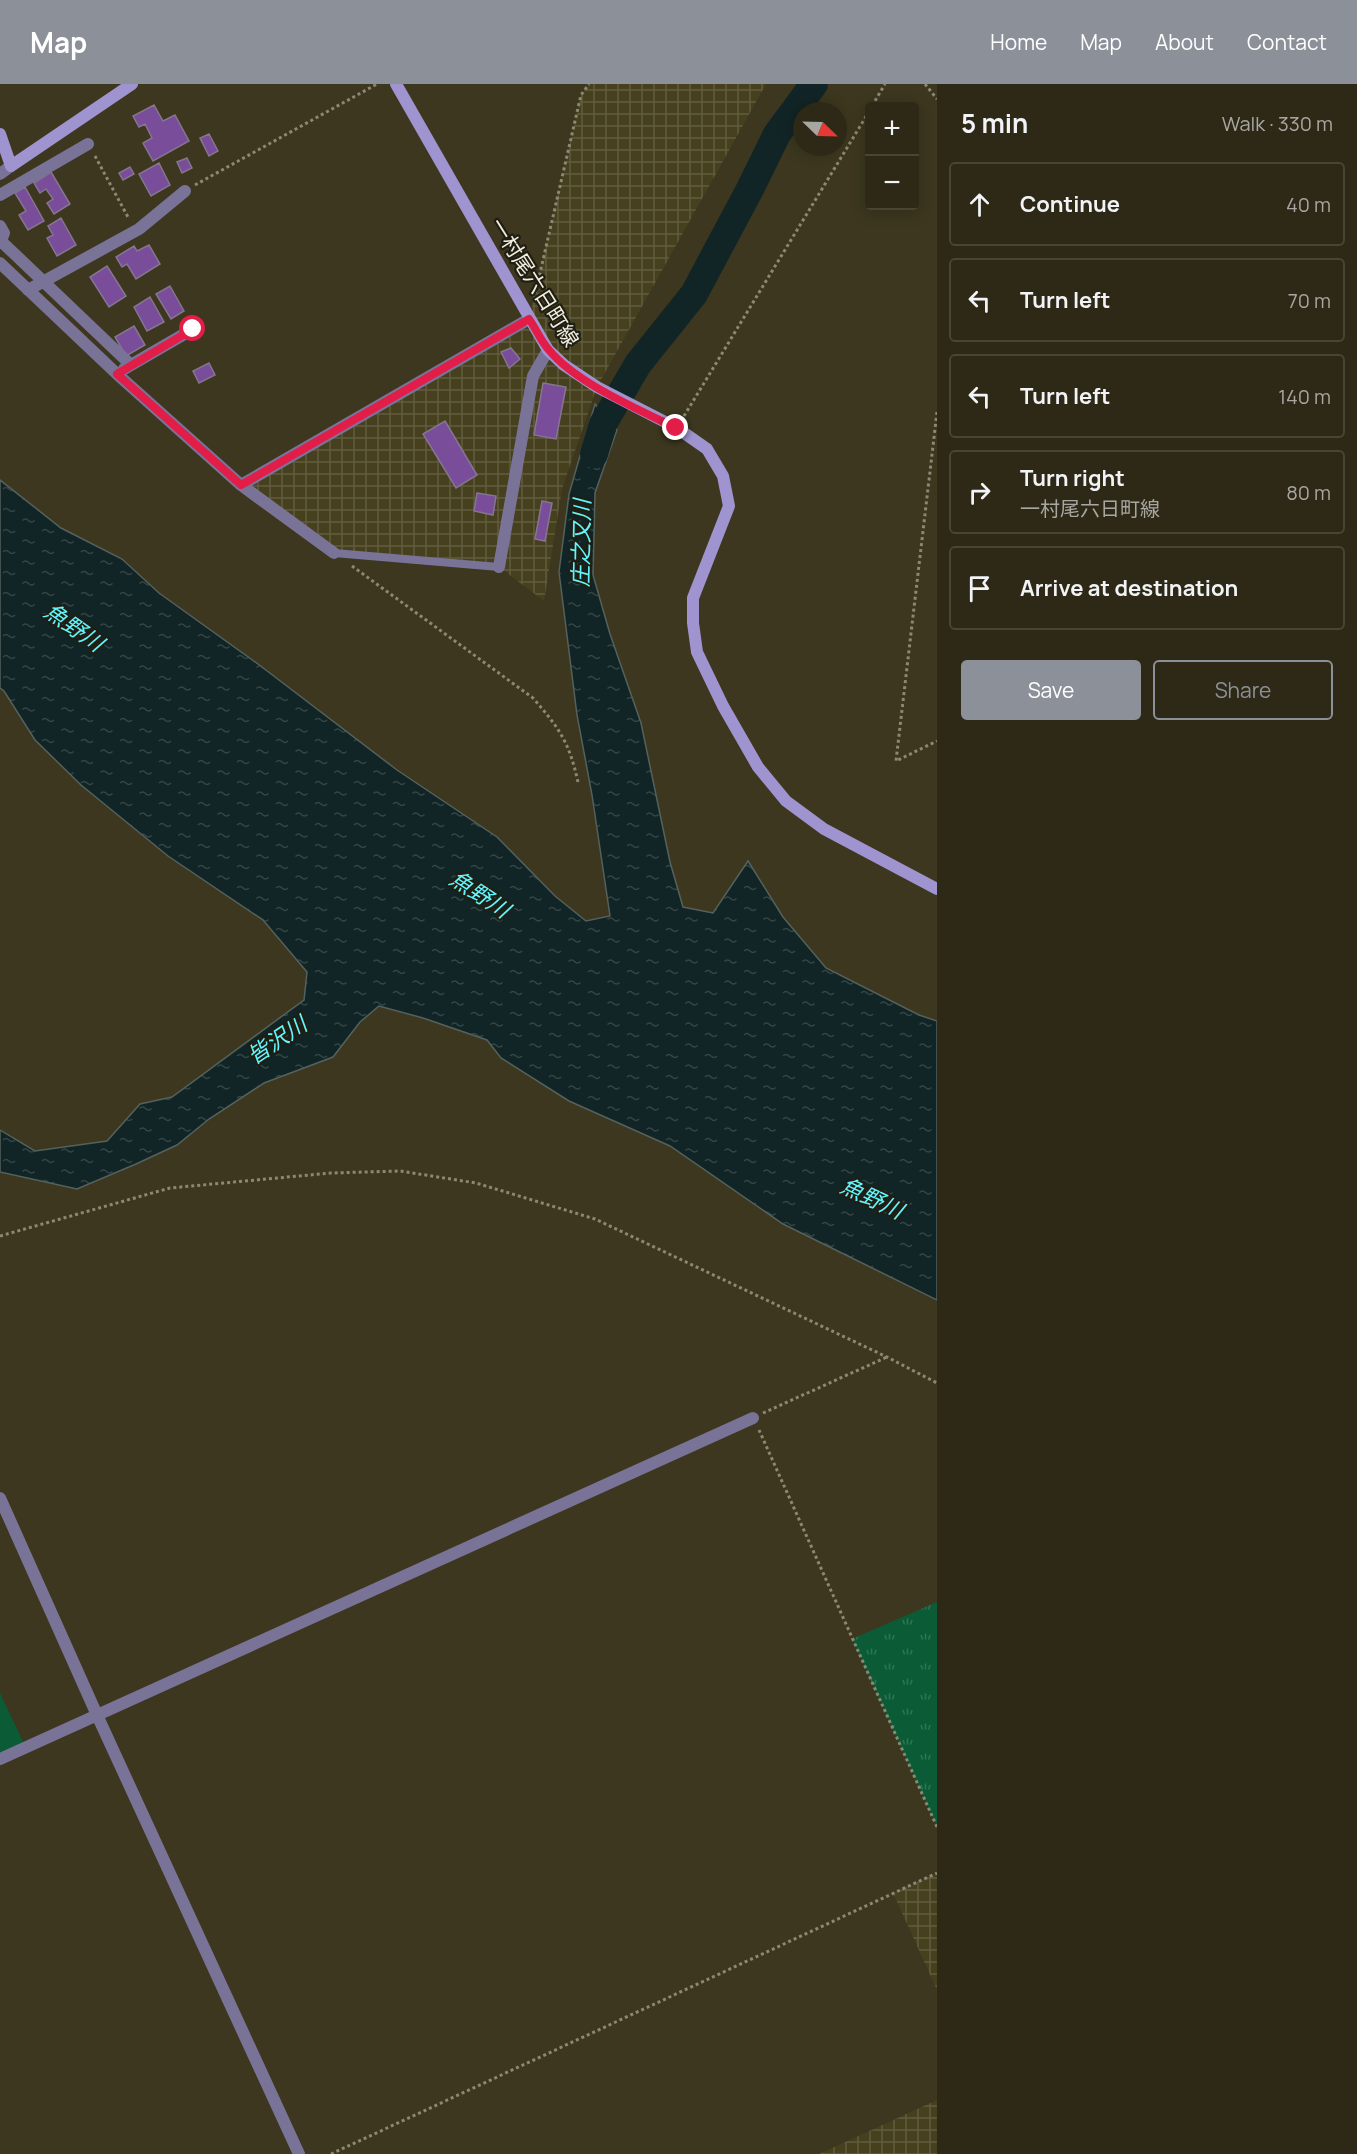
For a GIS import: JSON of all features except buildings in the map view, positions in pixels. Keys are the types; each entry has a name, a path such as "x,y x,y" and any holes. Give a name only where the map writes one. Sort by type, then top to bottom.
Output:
{"main road":[{"path":"0,134 11,166 132,84"},
{"name":"一村尾六日町線","path":"396,84 548,350 564,365 597,387 673,426 708,449 723,476 729,506 693,598 693,622 697,652 723,706 758,767 786,801 824,829 937,889"}],"street":[{"path":"0,195 88,144"},
{"path":"0,174 11,166"},
{"path":"28,290 139,229 185,191"},
{"path":"0,226 4,233 1,243 44,281 130,365"},
{"path":"0,263 117,374 241,485 334,553"},
{"path":"241,485 529,319"},
{"path":"117,374 193,329"},
{"path":"499,567 533,376 548,350"},
{"path":"0,1760 753,1418"},
{"path":"0,1498 299,2154"}],"lane":[{"path":"334,553 499,567"}],"path":[{"path":"185,191 377,84"},
{"path":"529,319 581,95 589,84"},
{"path":"874,102 885,84"},
{"path":"925,84 937,99"},
{"path":"673,426 865,118"},
{"path":"88,144 131,222"},
{"path":"937,412 896,761 937,741"},
{"path":"334,553 533,698 557,726 572,755 578,782"},
{"path":"0,1236 170,1188 331,1173 400,1171 476,1183 595,1219 887,1356 937,1383"},
{"path":"887,1356 753,1418 937,1827"},
{"path":"331,2154 937,1873"}],"shaded area":[{"path":"589,84 766,84 597,387 562,489 544,601 499,567 334,553 241,485 529,319 581,95"},
{"path":"937,1873 937,1990 893,1893"},
{"path":"937,2100 937,2154 819,2154"}],"green space":[{"path":"937,1602 937,1827 852,1639"},
{"path":"0,1693 26,1748 0,1759"}],"water":[{"path":"595,404 617,430 595,493 593,575 610,634 641,723 670,862 683,907 713,913 748,861 783,917 826,968 919,1015 937,1021 937,1300 783,1224 670,1146 569,1101 501,1058 487,1040 379,1006 360,1022 333,1057 264,1083 209,1119 177,1145 136,1164 77,1189 0,1172 0,1130 35,1151 107,1141 140,1104 172,1097 304,1000 307,972 263,920 168,856 81,785 35,740 0,688 0,480 61,528 122,559 159,593 258,664 397,770 497,837 555,896 586,921 610,916 592,795 577,715 559,572 569,494"}],"waterway":[{"name":"庄之又川","path":"594,454 603,424 638,364 694,294 777,134 814,84"}],"route":[{"path":"193,329 117,374 241,485 529,319 548,350 564,365 597,387 676,428"}],"water label":[{"name":"魚野川","path":"74,627"},
{"name":"魚野川","path":"480,894"},
{"name":"皆沢川","path":"277,1040"},
{"name":"魚野川","path":"872,1198"}]}
